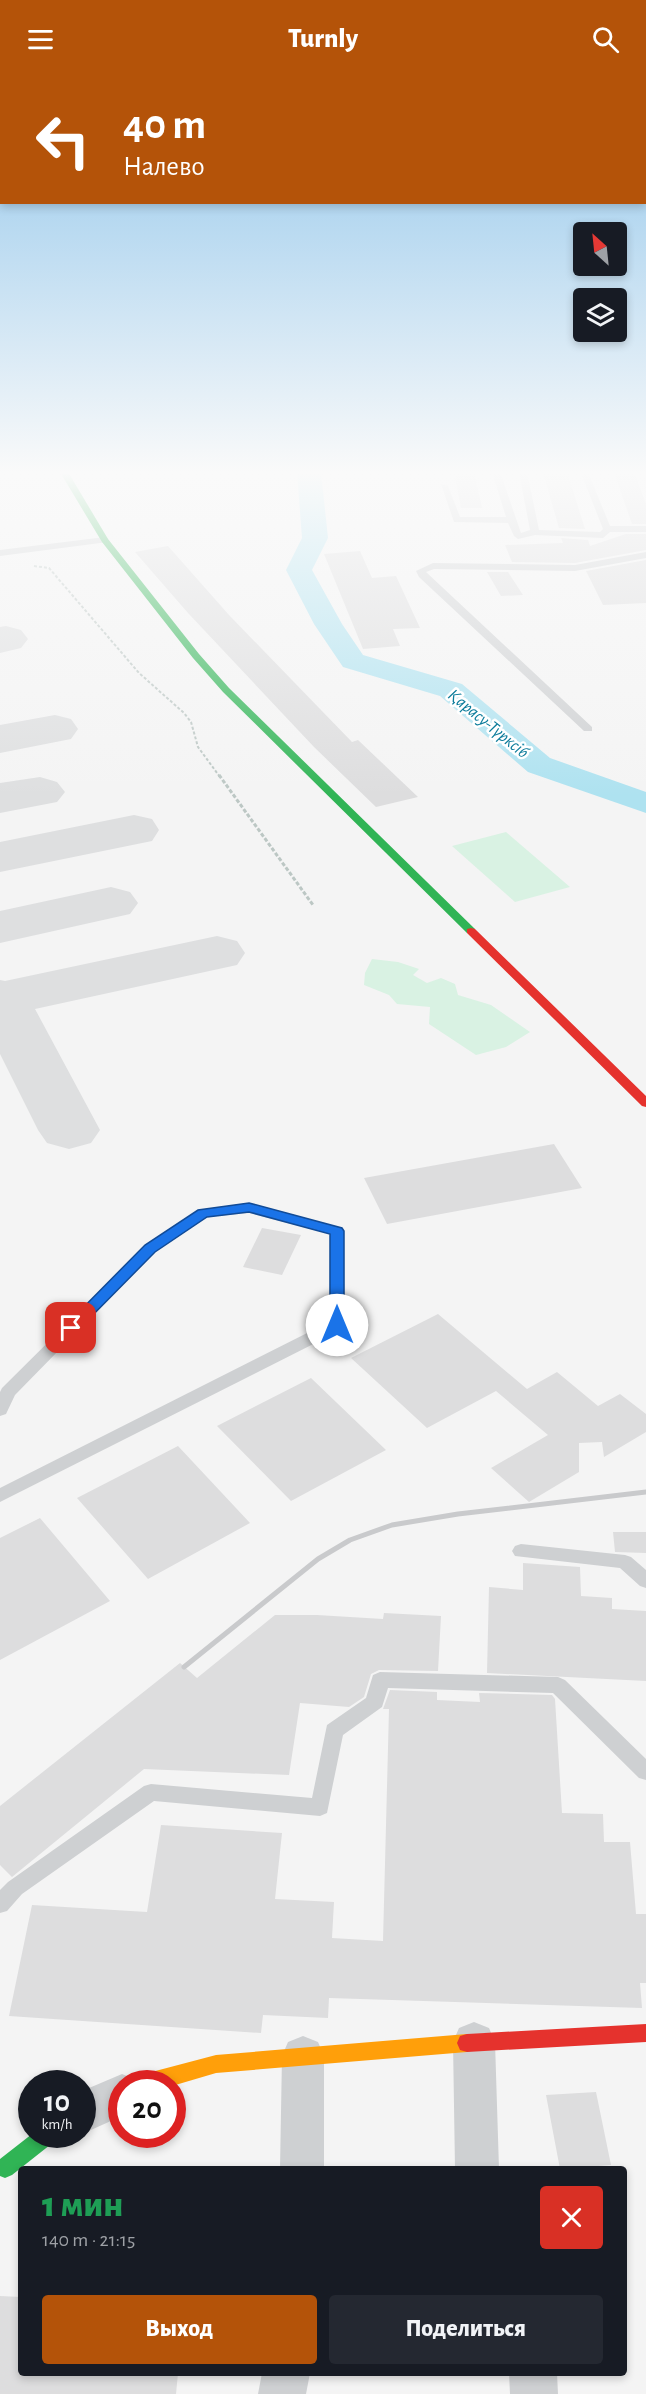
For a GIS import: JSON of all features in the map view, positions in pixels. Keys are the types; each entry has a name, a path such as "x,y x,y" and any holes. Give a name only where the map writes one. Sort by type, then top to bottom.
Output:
{"street":[{"path":"136,580 226,690 646,1103"},
{"path":"186,2072 216,2064 303,2056 474,2042 646,2032"},
{"path":"474,2042 477,2166"},
{"path":"302,2166 303,2056"},
{"path":"2,2168 29,2148"},
{"path":"282,2394 285,2376"},
{"path":"533,2376 534,2394"}],"lane":[{"path":"427,580 588,729"},
{"path":"0,1410 8,1392 150,1248 203,1213 249,1208 337,1231 337,1325 0,1496"},
{"path":"520,1551 625,1563 646,1581"},
{"path":"0,1904 15,1888 151,1792 320,1807 334,1731 375,1702 380,1680 558,1686 646,1772"}],"path":[{"path":"60,580 139,673 184,713 190,722 198,747 313,905"}],"green space":[{"path":"506,832 570,887 515,902 452,846"},
{"path":"372,959 398,962 419,969 413,975 427,983 441,978 455,984 458,995 491,1005 530,1032 506,1047 476,1055 429,1024 430,1007 397,1004 389,995 364,985 365,973"}],"building":[{"path":"159,580 198,580 352,742 358,740 418,797 376,807 314,747"},
{"path":"335,580 398,580 420,628 393,629 400,646 363,649"},
{"path":"492,580 513,580 523,595 501,596"},
{"path":"591,580 646,580 646,603 603,605"},
{"path":"554,1144 582,1188 387,1224 364,1178"},
{"path":"262,1228 301,1235 282,1275 243,1267"},
{"path":"438,1314 527,1389 557,1372 598,1406 620,1394 646,1414 646,1432 604,1457 602,1442 579,1443 579,1472 529,1502 491,1468 548,1435 496,1391 427,1428 351,1358"},
{"path":"311,1378 386,1450 291,1501 217,1426"},
{"path":"178,1446 250,1523 148,1579 77,1498"},
{"path":"40,1518 110,1601 0,1660 0,1538"},
{"path":"613,1532 646,1532 646,1553 615,1552"},
{"path":"523,1563 580,1567 581,1596 612,1598 612,1609 646,1611 646,1681 487,1673 489,1587 523,1590"},
{"path":"384,1613 441,1616 438,1671 379,1670 371,1674 364,1697 349,1707 300,1703 289,1775 144,1769 12,1877 0,1865 0,1806 180,1663 197,1678 275,1615 383,1619"},
{"path":"390,1690 437,1692 437,1700 480,1702 479,1693 552,1695 555,1699 562,1813 603,1814 604,1842 630,1842 636,1914 646,1914 646,1983 640,1983 642,2008 329,1998 328,2018 263,2015 261,2033 9,2016 32,1905 147,1912 161,1825 282,1833 275,1899 334,1902 332,1938 383,1941 389,1709 383,1709"},
{"path":"596,2092 611,2165 559,2166 546,2095"},
{"path":"0,2296 18,2297 18,2376 178,2376 176,2394 0,2394"}],"waterway":[{"name":"Қарасу-Түрксіб","path":"304,580 328,624 353,661 451,690 539,765 646,803"}],"taxiway":[{"path":"0,640 6,639"},
{"path":"0,739 55,729"},
{"path":"0,798 40,792"},
{"path":"0,857 134,830"},
{"path":"0,927 111,903"},
{"path":"1,999 217,953"},
{"path":"1,999 69,1130"}],"railway":[{"path":"184,1667 318,1559 350,1540 392,1525 458,1514 646,1492"}],"traffic: fast":[{"path":"136,580 226,690 471,931"},
{"path":"5,2168 30,2148"}],"traffic: slow":[{"path":"186,2072 216,2064 467,2043"}],"traffic: jam":[{"path":"471,931 646,1103"},
{"path":"467,2043 646,2033"}],"route":[{"path":"71,1328 150,1248 203,1213 249,1208 337,1231 337,1325"}]}
